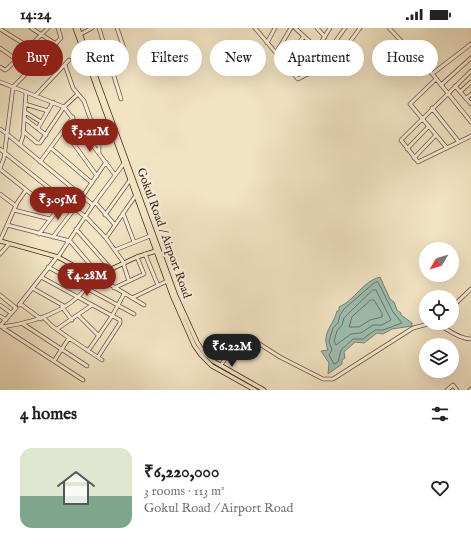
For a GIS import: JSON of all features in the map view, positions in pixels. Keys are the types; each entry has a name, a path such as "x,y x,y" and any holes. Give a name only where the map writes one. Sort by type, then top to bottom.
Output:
{"main road":[{"path":"75,28 167,281 201,352 212,366 255,390"},
{"name":"Gokul Road / Airport Road","path":"78,28 79,36 125,162 176,296 201,352 264,390"},
{"path":"0,241 57,257 97,276 137,257 156,251"}],"street":[{"path":"33,28 50,40"},
{"path":"37,40 48,28"},
{"path":"58,28 61,36 58,40"},
{"path":"79,36 92,28"},
{"path":"99,28 121,99"},
{"path":"116,28 121,40"},
{"path":"255,28 274,50"},
{"path":"267,43 275,28"},
{"path":"284,40 291,28"},
{"path":"295,28 308,40"},
{"path":"317,28 325,37"},
{"path":"323,40 330,28"},
{"path":"336,40 345,28"},
{"path":"351,40 360,28"},
{"path":"389,28 400,40"},
{"path":"0,29 18,40"},
{"path":"301,40 304,36"},
{"path":"438,69 471,44"},
{"path":"0,48 12,57"},
{"path":"441,85 471,58"},
{"path":"36,95 69,60"},
{"path":"0,67 6,69 12,64"},
{"path":"65,65 73,88 84,101 99,143 99,152"},
{"path":"471,71 447,92 401,139 418,162 471,136"},
{"path":"25,76 14,87 4,153 0,168 55,213"},
{"path":"434,76 471,122"},
{"path":"436,79 410,104 447,148"},
{"path":"0,82 64,107 85,132 115,174"},
{"path":"460,92 471,82"},
{"path":"455,86 471,104"},
{"path":"20,145 23,131 26,92"},
{"path":"23,131 38,143 46,135 64,107 78,94"},
{"path":"466,99 471,94"},
{"path":"38,128 53,102"},
{"path":"25,104 48,111"},
{"path":"432,108 459,142"},
{"path":"25,112 41,122"},
{"path":"40,162 73,117"},
{"path":"24,118 46,135"},
{"path":"97,176 73,143 85,132 110,125"},
{"path":"407,149 429,126"},
{"path":"0,129 93,205"},
{"path":"414,158 436,135"},
{"path":"51,148 92,183"},
{"path":"0,149 75,208 106,238 124,263 129,281"},
{"path":"82,197 106,162"},
{"path":"1,326 34,289 48,267 57,257 125,162"},
{"path":"105,215 130,180"},
{"path":"0,241 16,206 26,190"},
{"path":"0,194 16,206"},
{"path":"106,238 136,195"},
{"path":"39,234 65,200"},
{"path":"95,202 115,225"},
{"path":"53,237 75,208"},
{"path":"14,210 50,219"},
{"path":"123,213 134,242"},
{"path":"7,225 68,241 73,244 97,276 114,288 144,305"},
{"path":"76,229 111,269"},
{"path":"115,250 150,236"},
{"path":"0,254 9,244"},
{"path":"145,254 157,283"},
{"path":"114,288 144,274 137,257"},
{"path":"48,267 134,314"},
{"path":"1,326 23,324 43,318 77,297 97,276"},
{"path":"41,277 120,320 120,323 98,357"},
{"path":"132,298 167,281"},
{"path":"34,289 63,306 72,320"},
{"path":"459,300 471,289"},
{"path":"88,351 112,316 124,294"},
{"path":"0,295 18,306 43,318 69,338 102,360"},
{"path":"0,305 11,314"},
{"path":"57,329 79,316 92,305"},
{"path":"0,316 6,320"},
{"path":"79,316 99,336"},
{"path":"23,324 87,366"},
{"path":"1,326 83,380"},
{"path":"221,365 234,346 250,338 286,360 323,379 333,379 413,328 419,326"},
{"path":"449,330 459,337 471,339"},
{"path":"54,361 69,338"},
{"path":"447,390 453,385 457,390"}],"water":[{"path":"380,277 397,310 412,323 412,326 392,329 383,334 377,333 364,343 355,342 344,352 345,358 342,360 342,364 328,374 329,363 321,351 328,350 326,339 328,330 337,311 339,311 339,307 350,300 369,282"}]}
